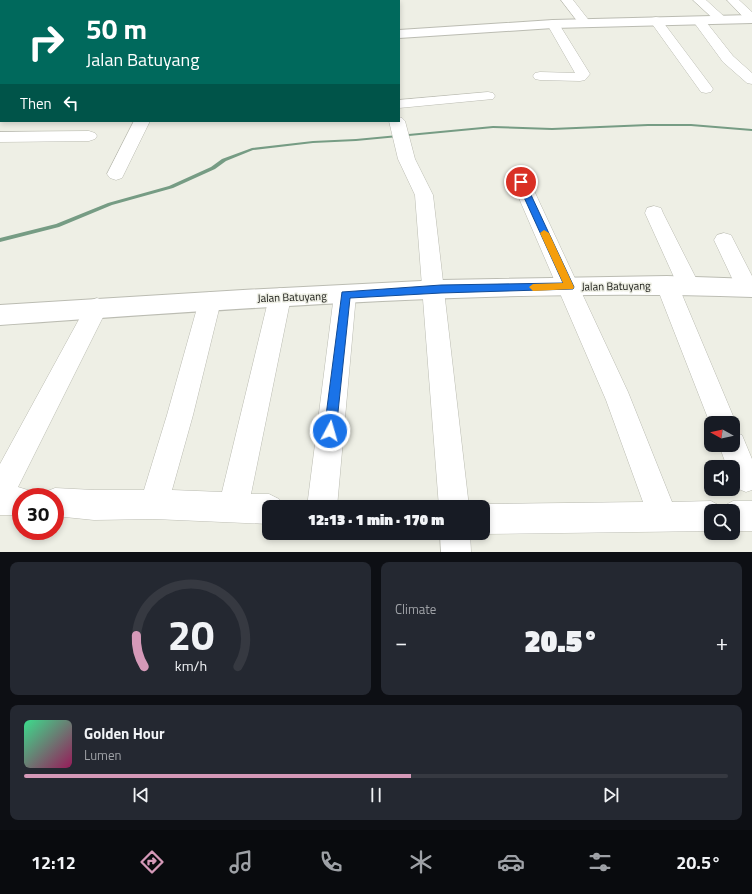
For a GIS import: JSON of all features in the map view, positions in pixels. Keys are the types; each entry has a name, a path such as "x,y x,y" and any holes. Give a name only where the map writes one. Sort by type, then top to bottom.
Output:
{"street":[{"path":"567,0 585,24"},
{"path":"700,0 722,20"},
{"path":"733,0 752,19"},
{"path":"400,34 553,24 752,19"},
{"path":"656,21 706,90"},
{"path":"699,21 728,59 752,80"},
{"path":"540,76 580,76 583,74 553,24"},
{"path":"400,104 488,96"},
{"path":"116,174 142,122"},
{"path":"399,129 409,164 424,195 453,500"},
{"path":"0,137 89,136"},
{"path":"521,182 619,400 664,517"},
{"path":"654,213 721,416"},
{"path":"724,240 749,288"},
{"name":"Jalan Batuyang","path":"0,315 97,307 346,295 433,289 678,285 749,288"},
{"path":"323,500 346,295"},
{"path":"233,508 280,297"},
{"path":"154,504 180,415 210,301"},
{"path":"0,493 97,307"},
{"path":"735,452 746,478"},
{"path":"0,501 12,501"},
{"path":"64,503 94,505 154,504 262,509"},
{"path":"490,519 704,516"},
{"path":"740,516 752,516"},
{"path":"455,540 456,552"}],"waterway":[{"path":"0,240 57,226 110,204 171,187 213,168 224,160 252,149 313,142 356,140 493,127 552,129 648,125 691,125 752,130"}],"slow traffic":[{"path":"533,287 569,287 544,233"}],"route":[{"path":"330,431 346,295 441,289 569,287 521,182"}]}
